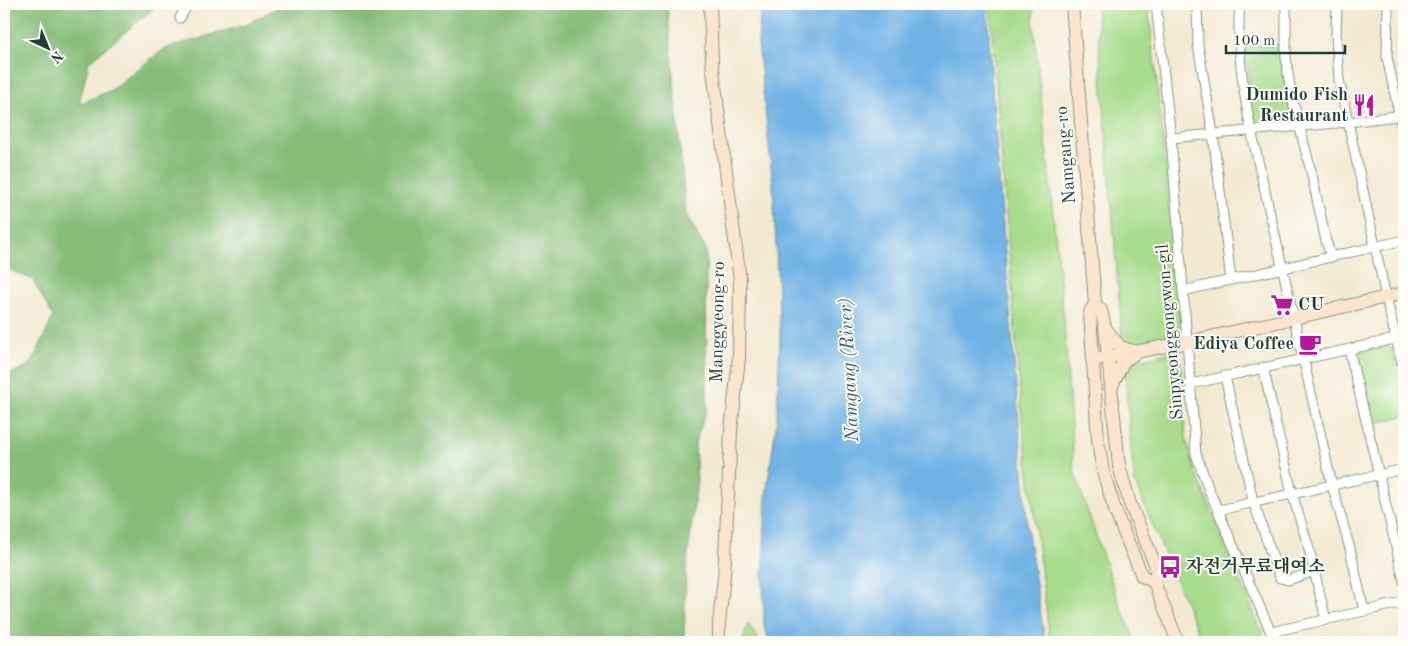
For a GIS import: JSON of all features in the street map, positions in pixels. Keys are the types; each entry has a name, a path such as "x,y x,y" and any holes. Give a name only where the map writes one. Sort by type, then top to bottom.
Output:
{"street":[{"path":"180,18 188,4"},
{"name":"Manggyeong-ro","path":"710,4 712,62 740,280 739,358 731,431 719,642"},
{"name":"Namgang-ro","path":"1072,4 1095,304 1090,312 1098,441 1103,472 1116,513 1142,576 1154,582"},
{"name":"Sinpyeonggongwon-gil","path":"1156,4 1171,138 1196,454 1209,490 1275,642"},
{"path":"1198,4 1198,45 1213,134 1231,280"},
{"path":"1240,4 1242,80 1251,130 1332,485 1350,549 1364,611"},
{"path":"1286,4 1286,58 1291,94 1331,257"},
{"path":"1337,4 1336,35 1339,80 1386,297 1400,338 1404,372"},
{"path":"1388,4 1387,57 1392,86 1402,116 1404,137"},
{"path":"1171,138 1402,116"},
{"path":"1183,291 1404,240"},
{"path":"1092,360 1188,342 1404,293"},
{"name":"Namgang-ro","path":"1095,304 1101,310 1104,327 1118,466 1130,504 1157,569 1154,582 1178,642"},
{"path":"1104,327 1120,347 1136,352"},
{"path":"1191,384 1400,338"},
{"path":"1349,349 1404,581"},
{"path":"1111,387 1123,362 1136,352"},
{"path":"1264,367 1292,493 1315,572 1326,620"},
{"path":"1225,376 1254,501 1280,578 1288,580 1315,572"},
{"path":"1219,510 1404,469"},
{"path":"1271,632 1404,602"}],"green space":[{"path":"4,4 159,4 89,62 79,104 111,90 164,49 245,25 284,4 667,4 686,214 706,250 707,409 695,443 697,481 686,570 684,642 4,642 4,378 32,363 53,317 33,280 4,267"},
{"path":"990,4 1034,4 1033,20 1064,321 1074,471 1120,606 1136,642 1050,642 1022,418"},
{"path":"1096,4 1148,4 1163,140 1180,330 1175,339 1133,346 1122,337"},
{"path":"1245,45 1282,45 1284,78 1291,116 1288,121 1257,125 1253,121"},
{"path":"1387,345 1393,350 1404,400 1404,416 1371,424 1356,359 1359,352"},
{"path":"1176,351 1180,356 1186,439 1195,471 1266,642 1202,642 1135,483 1125,373 1132,362"},
{"path":"748,624 760,642 742,642"}],"water":[{"name":"Namgang (River)","path":"761,4 987,4 994,115 1028,533 1045,642 770,642 764,627 763,574 766,497 777,417 780,334 773,185 758,43"}],"place":[{"name":"Dumido Fish Restaurant","path":"1364,105"},
{"name":"CU","path":"1282,305"},
{"name":"Ediya Coffee","path":"1310,344"},
{"name":"자전거무료대여소","path":"1170,567"}]}
